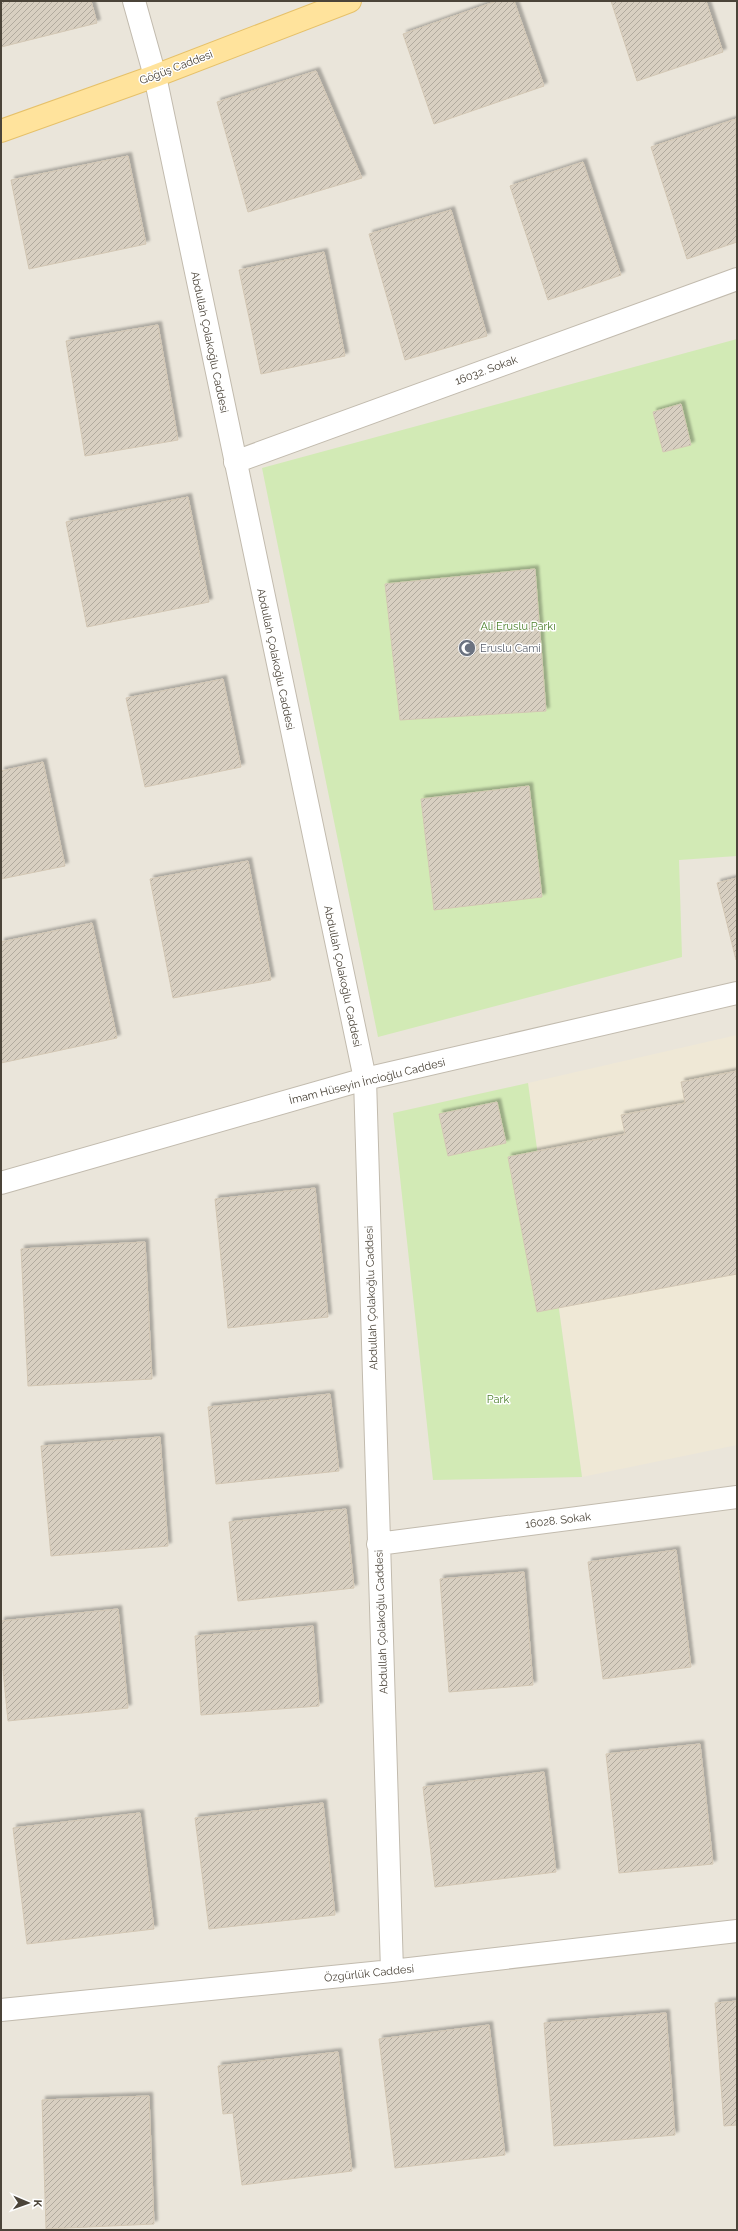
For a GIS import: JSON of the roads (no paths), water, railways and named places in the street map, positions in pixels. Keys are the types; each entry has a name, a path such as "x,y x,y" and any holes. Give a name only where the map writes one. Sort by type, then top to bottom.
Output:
{"main road":[{"name":"Göğüş Caddesi","path":"1,131 155,76 350,1"}],"street":[{"name":"Abdullah Çolakoğlu Caddesi","path":"134,1 155,76 365,1079 392,1971"},
{"name":"16032. Sokak","path":"235,462 737,278"},
{"name":"İmam Hüseyin İncioğlu Caddesi","path":"1,1182 365,1079 737,993"},
{"name":"16028. Sokak","path":"378,1544 737,1497"},
{"name":"Özgürlük Caddesi","path":"1,2010 392,1971 737,1930"}],"place":[{"name":"Eruslu Cami","path":"467,648"}],"park label":[{"name":"Ali Eruslu Parkı","path":"518,626"},
{"name":"Park","path":"498,1399"}]}
